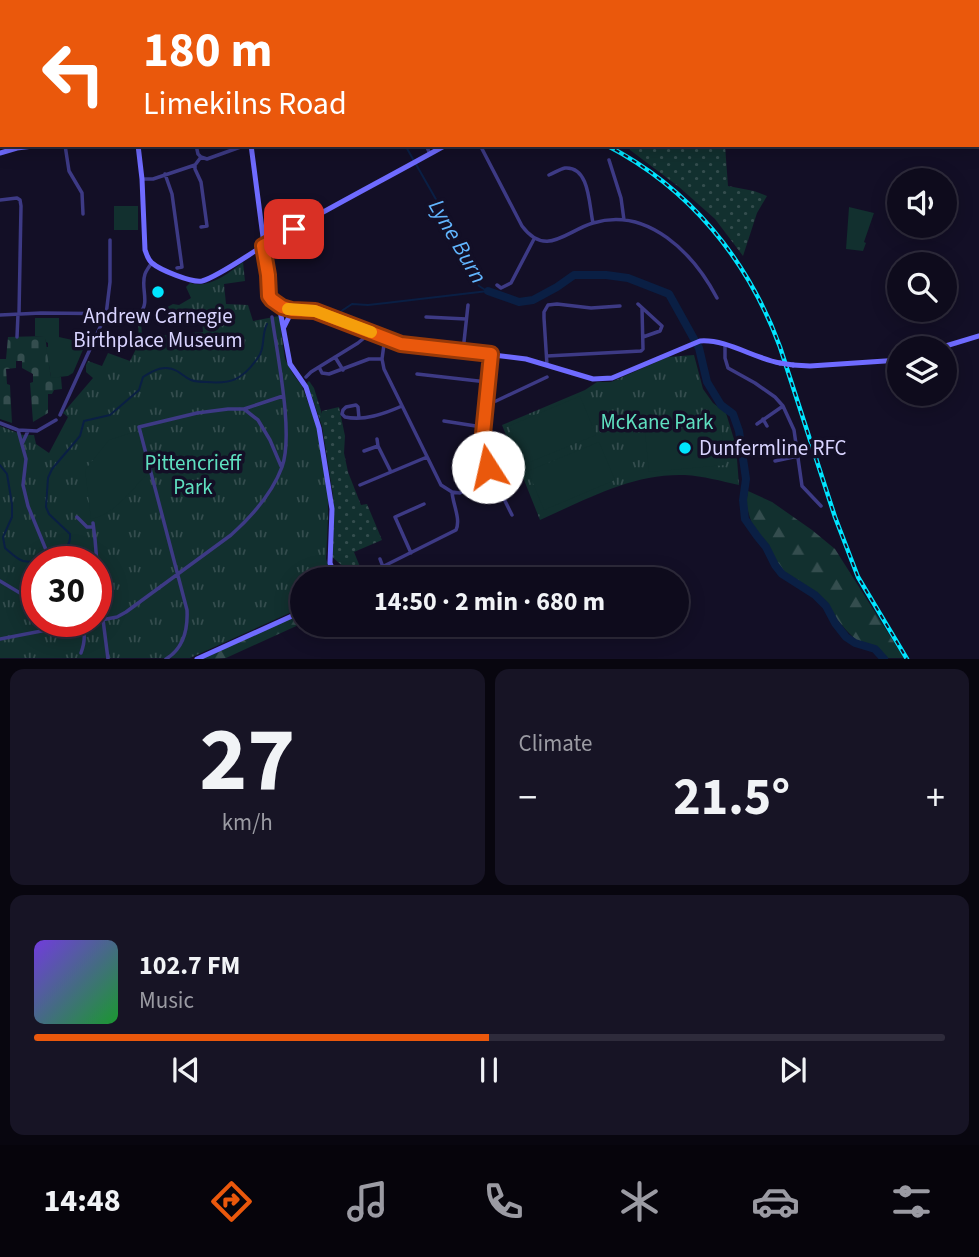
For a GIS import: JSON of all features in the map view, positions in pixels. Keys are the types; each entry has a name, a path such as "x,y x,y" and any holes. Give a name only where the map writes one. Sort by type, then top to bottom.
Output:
{"street":[{"path":"0,153 17,147"},
{"path":"65,147 69,171 82,193 83,214"},
{"path":"138,147 145,250 152,263 199,281 442,147"},
{"path":"196,147 198,154 207,159 242,147"},
{"path":"248,147 269,296 281,306 315,311 401,344 526,359 593,379 612,378 707,340 767,360 793,365 887,360"},
{"path":"427,147 430,154"},
{"path":"481,147 522,226 534,239 558,240 593,223 624,219 645,225 667,236 696,265 717,298"},
{"path":"142,180 195,165 201,157"},
{"path":"609,160 621,198 624,219"},
{"path":"195,165 201,182 207,226 201,227"},
{"path":"549,175 564,168 575,170 583,177 593,223"},
{"path":"165,174 172,194 182,267 177,268"},
{"path":"0,200 17,198 21,206 18,337"},
{"path":"497,285 501,288 511,283 534,239"},
{"path":"60,415 89,347 101,326 110,276 110,240"},
{"path":"0,315 139,314 144,309 145,276 152,263"},
{"path":"463,351 468,305"},
{"path":"547,365 544,312 548,305 591,308 620,306"},
{"path":"281,306 290,363 304,384 320,428 331,495 332,567"},
{"path":"547,356 638,352 643,349 640,306 662,326 660,331 643,337"},
{"path":"284,327 289,317 297,310"},
{"path":"112,618 119,616 223,541 246,521 273,485 286,454 283,396 272,317"},
{"path":"426,317 466,318"},
{"path":"306,377 355,346 371,332"},
{"path":"957,343 979,336"},
{"path":"385,337 382,359 389,381 441,485 452,492 460,493 490,478"},
{"path":"725,344 725,358 729,368 775,397 783,406 794,430 802,486 821,506"},
{"path":"491,354 482,444 490,478 496,483 511,513 503,515"},
{"path":"335,357 343,370"},
{"path":"319,367 322,373 329,374 369,359 382,359"},
{"path":"417,374 487,382"},
{"path":"485,402 496,401 547,377"},
{"path":"166,659 174,654 184,640 187,610 139,427 197,413 244,409 283,396"},
{"path":"359,418 356,405 343,410 342,414 345,416 359,418 386,413 402,406"},
{"path":"757,424 783,406"},
{"path":"244,409 258,419 282,468"},
{"path":"763,419 767,426"},
{"path":"0,423 18,430 37,431 56,420"},
{"path":"444,421 482,426"},
{"path":"18,430 26,459 23,485 28,506 45,546"},
{"path":"22,444 30,431"},
{"path":"377,439 391,472"},
{"path":"364,451 378,446"},
{"path":"775,461 798,456"},
{"path":"360,485 427,457"},
{"path":"372,471 374,479"},
{"path":"380,559 383,566 456,530 459,523 452,492"},
{"path":"411,553 395,517 424,504"},
{"path":"78,517 87,527 93,525 94,546"},
{"path":"0,581 21,593"},
{"path":"197,659 290,617"},
{"path":"0,639 21,634"},
{"path":"81,653 84,637"},
{"path":"105,637 108,659"}],"green space":[{"path":"629,147 725,147 728,186 767,196 757,213 743,256 715,219 679,187"},
{"path":"114,206 138,206 138,230 114,230"},
{"path":"849,207 874,213 863,251 846,249"},
{"name":"Pittencrieff Park","path":"243,262 245,281 224,284 226,304 248,305 253,321 279,316 285,359 302,386 317,427 328,496 326,559 329,567 290,567 290,613 190,658 0,658 0,426 23,435 34,435 36,444 49,453 68,417 63,413 93,378 86,372 88,361 102,366 108,353 130,361 139,343 138,321 141,321 142,337 203,332 201,309 156,313 191,298 186,287 190,283 204,284 225,275"},
{"path":"35,318 59,318 59,337 85,345 73,373 51,378 46,347 48,343 44,336 35,336"},
{"path":"45,336 51,377 61,377 62,389 48,394 48,413 33,422 30,383 33,382 33,374 22,368 22,361 16,361 16,368 6,369 7,384 10,385 12,423 0,419 0,359 6,359 8,337"},
{"name":"McKane Park","path":"694,355 703,389 713,403 726,413 736,446 739,485 685,475 647,478 593,496 540,520 502,425 585,390 597,382 611,382 668,357"},
{"path":"309,381 314,388 322,414 322,411 339,407 348,472 361,505 367,504 382,540 354,552 360,567 344,567 331,556 333,495 322,426 307,383"},
{"path":"580,396 596,435 525,464 509,426"},
{"name":"Dunfermline RFC","path":"721,425 725,465 649,472 645,432"},
{"path":"137,431 148,475 113,508 91,519 85,470 109,440"},
{"path":"599,442 615,480 544,510 528,471"},
{"path":"748,491 772,502 835,549 904,658 884,658 872,647 856,640 835,617 826,601 813,590 780,571 768,546 755,532 746,504"},
{"path":"290,619 290,629 226,658 202,659"}],"waterway":[{"name":"Lyne Burn","path":"406,147 450,224 479,286 487,291"},
{"name":"Lyne Burn","path":"488,291 519,302 533,300 574,275 606,275 628,278 669,294 699,348 707,382 721,405 733,414 739,431 746,479 743,500 745,519 782,574 815,595 826,606 846,637 855,643 875,649 884,659"},
{"path":"297,306 314,304 340,312 352,304 368,305 488,291"},
{"path":"0,465 7,474 12,504 12,517 3,537 5,548 23,561 54,557 66,548 70,534 49,514 46,507 48,478 52,469 80,436 84,421 110,415 139,390 143,377 160,369 173,369 197,382 223,382 241,376 260,355 267,324"}],"railway":[{"path":"610,147 664,182 690,205 733,256 751,285 780,347 835,517 858,577 907,659"}],"slow traffic":[{"path":"288,309 315,311 371,332"}],"place":[{"name":"Andrew Carnegie Birthplace Museum","path":"158,292"},
{"name":"Dunfermline RFC","path":"685,448"}],"route":[{"path":"294,229 263,246 268,292 270,298 279,305 287,309 315,311 401,344 491,354 482,426 482,444 488,467"}]}
